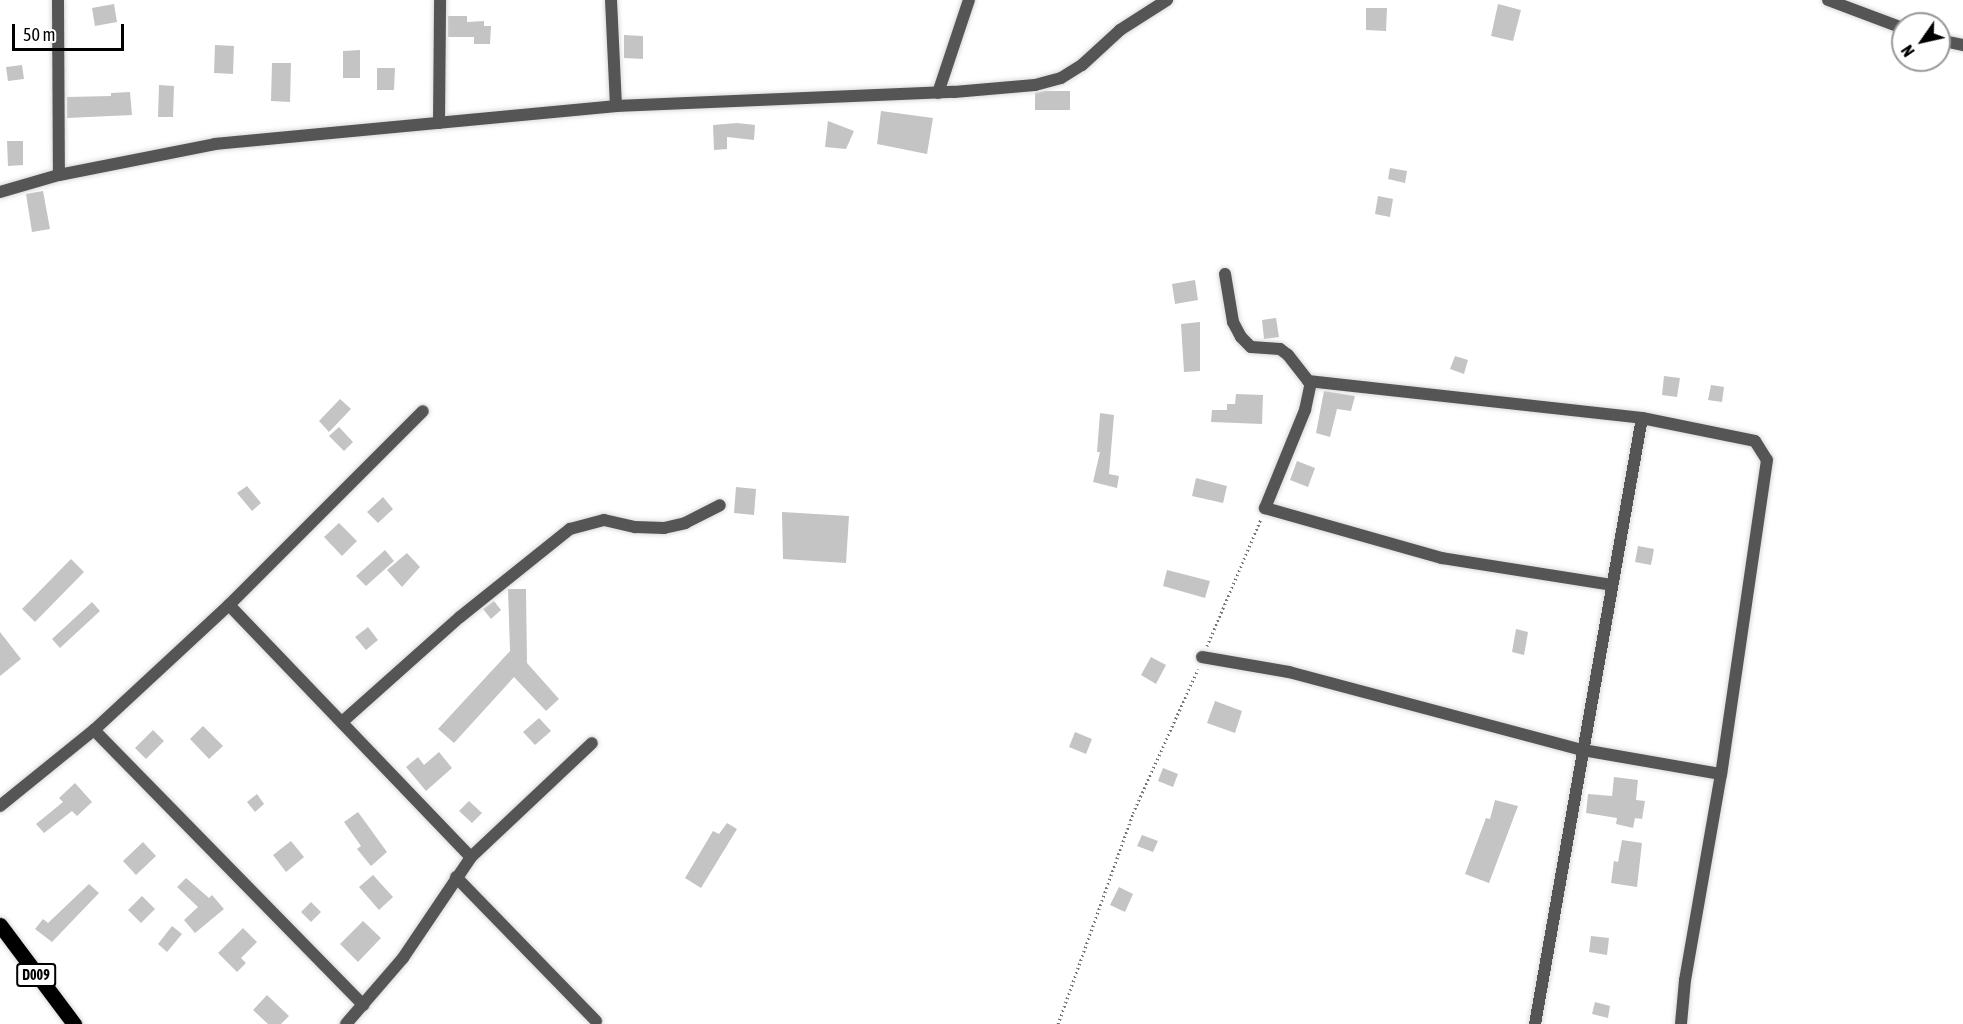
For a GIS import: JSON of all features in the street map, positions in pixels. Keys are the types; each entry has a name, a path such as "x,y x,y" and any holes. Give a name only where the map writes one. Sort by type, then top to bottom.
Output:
{"main road":[{"name":"D009","path":"0,925 74,1024"}],"street":[{"path":"58,0 59,175"},
{"path":"439,123 440,0"},
{"path":"611,0 615,106"},
{"path":"938,93 969,0"},
{"path":"0,192 59,175 215,144 615,106 938,93 1035,85 1061,78 1082,65 1120,30 1167,0"},
{"path":"1828,0 1891,24"},
{"path":"1225,274 1233,322 1241,338 1251,347 1280,349 1288,355 1303,377 1311,382 1642,418 1755,441 1767,460 1721,774 1685,980 1681,1024"},
{"path":"1311,382 1305,410 1266,508 1442,558 1612,585"},
{"path":"0,806 94,730 229,605 423,411"},
{"path":"1534,1024 1642,418"},
{"path":"342,722 460,617 570,529 604,520 635,527 664,528 685,523 720,505"},
{"path":"229,605 471,857"},
{"path":"1202,657 1289,672 1583,750 1721,774"},
{"path":"94,730 363,1005"},
{"path":"346,1024 403,958 471,857 592,743"},
{"path":"456,877 596,1021"}],"path":[{"path":"1058,1024 1133,813 1266,508"}],"building":[{"path":"114,4 117,22 95,26 92,8"},
{"path":"1498,4 1521,10 1513,41 1491,36"},
{"path":"1366,8 1387,8 1386,31 1366,30"},
{"path":"448,16 467,16 467,22 484,21 484,26 491,26 490,44 474,44 474,37 448,37"},
{"path":"624,35 643,36 643,59 624,58"},
{"path":"215,45 234,46 233,74 214,73"},
{"path":"360,50 360,78 343,78 343,51"},
{"path":"272,63 291,63 290,102 271,101"},
{"path":"22,65 24,79 8,81 6,67"},
{"path":"377,68 395,68 394,90 377,90"},
{"path":"159,85 174,86 173,117 158,117"},
{"path":"1070,91 1070,110 1035,110 1035,93"},
{"path":"130,92 132,115 67,118 67,97 111,96 111,93"},
{"path":"881,111 933,118 927,154 877,144"},
{"path":"828,121 854,131 846,149 825,147"},
{"path":"737,123 755,125 754,140 727,137 727,149 714,150 713,125"},
{"path":"7,141 23,141 23,165 8,166"},
{"path":"1390,168 1407,171 1405,183 1388,179"},
{"path":"43,191 50,229 32,232 26,194"},
{"path":"1378,196 1393,199 1390,217 1375,214"},
{"path":"1195,280 1198,300 1175,304 1172,284"},
{"path":"1276,318 1279,337 1264,339 1262,320"},
{"path":"1200,322 1200,371 1184,372 1181,324"},
{"path":"1455,356 1468,360 1464,374 1450,369"},
{"path":"1664,376 1680,378 1677,397 1662,395"},
{"path":"1711,385 1724,387 1722,402 1708,400"},
{"path":"1324,391 1355,396 1351,411 1337,409 1330,437 1316,433"},
{"path":"1236,394 1263,395 1262,424 1211,422 1212,410 1227,410 1227,404 1235,404"},
{"path":"340,399 351,409 329,432 319,421"},
{"path":"1100,413 1114,415 1109,474 1119,476 1117,488 1093,482 1100,452 1097,452"},
{"path":"339,427 353,442 344,451 329,436"},
{"path":"1297,461 1315,468 1308,487 1290,480"},
{"path":"1196,478 1227,486 1223,503 1192,496"},
{"path":"247,486 261,503 252,511 237,493"},
{"path":"736,487 756,489 754,515 734,513"},
{"path":"383,497 393,509 378,523 367,512"},
{"path":"782,512 849,516 846,563 783,559"},
{"path":"339,523 357,541 342,556 324,537"},
{"path":"1638,546 1654,549 1651,565 1635,562"},
{"path":"385,550 394,561 366,586 356,576"},
{"path":"407,553 420,567 402,587 387,570"},
{"path":"71,559 84,572 35,622 22,609"},
{"path":"1167,570 1210,581 1205,598 1163,586"},
{"path":"508,589 526,589 527,663 559,699 546,711 514,677 454,743 438,729 510,651"},
{"path":"494,601 501,610 491,619 483,609"},
{"path":"92,602 100,611 60,648 52,639"},
{"path":"368,627 378,640 366,650 355,637"},
{"path":"1516,629 1528,632 1524,655 1512,652"},
{"path":"0,632 21,659 0,676"},
{"path":"1151,657 1166,665 1156,684 1141,675"},
{"path":"1215,701 1242,711 1235,733 1207,723"},
{"path":"539,718 551,731 535,745 523,732"},
{"path":"203,726 223,746 209,759 190,739"},
{"path":"153,730 164,741 146,759 135,748"},
{"path":"1075,732 1092,739 1086,754 1069,747"},
{"path":"439,752 452,768 426,791 406,767 418,757 424,765"},
{"path":"1163,768 1178,774 1173,787 1158,781"},
{"path":"1614,777 1638,780 1636,800 1645,801 1642,819 1635,818 1633,828 1616,824 1617,818 1586,813 1588,794 1612,796"},
{"path":"75,783 92,802 77,816 72,811 44,833 36,824 63,802 59,798"},
{"path":"257,794 264,804 255,812 247,802"},
{"path":"1495,800 1518,806 1489,883 1465,874 1486,818 1490,819"},
{"path":"469,801 482,813 472,823 459,811"},
{"path":"358,812 387,852 371,866 357,849 361,846 344,822"},
{"path":"727,823 737,829 701,888 685,878 713,831 719,834"},
{"path":"1142,835 1158,841 1153,852 1137,846"},
{"path":"1622,840 1642,843 1637,887 1611,883 1614,861 1618,862"},
{"path":"291,841 304,857 286,872 273,855"},
{"path":"143,842 156,856 136,875 123,861"},
{"path":"373,875 393,897 379,910 359,887"},
{"path":"186,878 209,898 212,895 224,909 195,933 184,920 198,907 177,887"},
{"path":"89,884 99,893 52,942 35,929 43,919 48,923"},
{"path":"1119,887 1133,894 1125,912 1110,905"},
{"path":"142,896 155,909 141,923 128,910"},
{"path":"311,902 321,912 311,922 301,912"},
{"path":"363,921 381,938 358,962 340,944"},
{"path":"172,926 182,934 167,952 158,944"},
{"path":"243,928 257,942 241,958 246,963 237,972 218,953"},
{"path":"1591,936 1609,938 1607,955 1589,952"},
{"path":"267,995 289,1016 281,1024 268,1024 253,1010"},
{"path":"1595,1002 1610,1006 1608,1018 1592,1014"}]}
